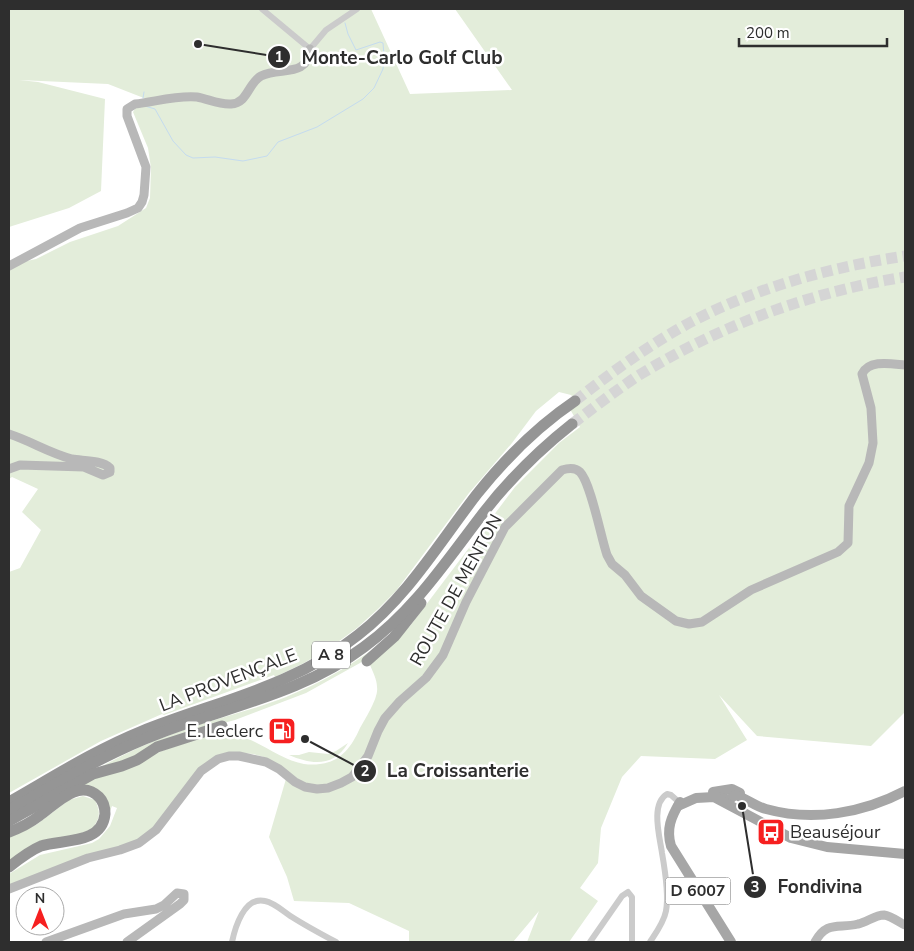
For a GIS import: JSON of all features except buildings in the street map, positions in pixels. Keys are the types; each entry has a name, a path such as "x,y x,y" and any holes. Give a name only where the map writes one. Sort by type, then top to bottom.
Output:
{"highway":[{"name":"LA PROVENÇALE","path":"9,802 82,760 125,738 170,720 283,681 320,662 351,641 380,617 408,588 477,494 504,462 529,437 575,400"},
{"name":"LA PROVENÇALE","path":"9,810 125,747 160,733 283,692 334,668 366,646 401,615 427,587 509,482 536,454 572,424"},
{"path":"367,661 394,637 409,620 461,544"},
{"path":"9,821 93,774 122,766 137,760 157,748 222,726"},
{"path":"9,832 31,821 67,795 77,791 87,790 95,794 102,800 105,808 102,823 92,834 80,839 53,843 38,848 9,867"}],"main road":[{"path":"9,266 80,228 138,208 144,195 146,167 127,116 127,109 135,104 196,97 230,104 237,103 244,98 256,79 299,68 305,64 310,49"},
{"name":"ROUTE DE MENTON","path":"9,889 88,858 139,843 156,830 201,771 218,759 239,756 266,762 279,769 294,782 305,787 317,789 341,784 352,777 368,756 385,718 400,701 426,678 443,655 466,602 505,527 562,470 572,468 582,474 592,502 606,555 610,561 625,575 641,596 682,624 692,624 706,620 751,590 838,552 845,547 848,540 849,506 866,470 872,450 872,415 862,378 864,370 869,365 874,364 905,365"},
{"path":"9,434 55,455 86,462 106,464 110,468 110,472 103,475 84,467 20,465 9,468"},
{"path":"680,805 696,798 707,796 726,797 735,794 751,804 783,813 839,813 874,805 905,791"},
{"path":"680,805 685,799 697,794 713,792 726,797 749,815 791,838 827,847 854,851 905,854"},
{"name":"D 6007","path":"680,805 671,818 668,829 671,846 731,942"},
{"path":"46,942 124,914 156,908 164,905 177,893 184,894 184,900 127,942"},
{"path":"814,942 821,933 832,926 856,925 878,916 885,915 905,925"}],"street":[{"path":"262,9 310,49 326,30 357,9"},
{"path":"650,942 666,912 664,869 657,826 661,800 667,794 671,794 680,805"},
{"path":"590,942 622,896 628,892 632,897 632,942"},
{"path":"232,942 239,918 248,906 261,900 268,901 291,917 336,942"}],"green space":[{"path":"9,9 371,9 410,94 512,90 455,9 905,9 905,712 871,746 757,736 719,695 747,740 715,759 641,756 622,777 601,828 598,863 580,888 598,901 569,942 527,942 539,911 513,942 409,942 409,931 349,903 294,901 287,877 269,837 288,772 264,757 243,753 216,758 156,825 133,843 9,886 9,874 40,855 92,843 99,839 110,826 117,808 112,806 109,814 108,807 76,786 144,758 209,734 217,733 231,733 244,737 281,756 306,764 327,763 345,752 353,741 376,696 375,676 370,665 410,626 515,487 559,443 580,427 570,409 579,403 571,395 559,392 536,411 512,443 469,493 396,591 357,628 331,647 275,677 274,675 164,715 162,714 101,741 9,793 9,572 20,568 41,530 22,512 38,489 12,477 9,479 9,265 36,259 70,242 118,226 146,208 150,198 151,168 148,148 133,112 137,106 154,102 108,84 19,80 38,82 105,99 101,191 69,208 9,227"},
{"path":"380,644 382,645 360,663 306,693 235,720 212,726 130,759 97,769 133,750 161,739 299,692 346,667"},
{"path":"348,743 336,756 322,762 306,761 289,755 309,752 328,754"},
{"path":"83,796 95,800 98,808 97,822 92,829 9,862 9,836 36,825 69,800"}],"waterway":[{"path":"145,106 155,109 173,141 186,155 193,158 215,157 243,161 267,156 278,142 317,127 363,99 374,88 383,69 383,43 380,42 356,50 345,23"},
{"path":"143,98 144,92"}],"tunnel":[{"path":"575,401 646,349 691,322 742,298 823,272 905,256"},
{"path":"572,424 636,377 699,342 732,327 800,302 834,292 905,277"}],"place":[{"name":"Monte-Carlo Golf Club","path":"198,44"},
{"name":"E. Leclerc","path":"282,731"},
{"name":"La Croissanterie","path":"305,739"},
{"name":"Fondivina","path":"742,806"},
{"name":"Beauséjour","path":"771,832"}]}
